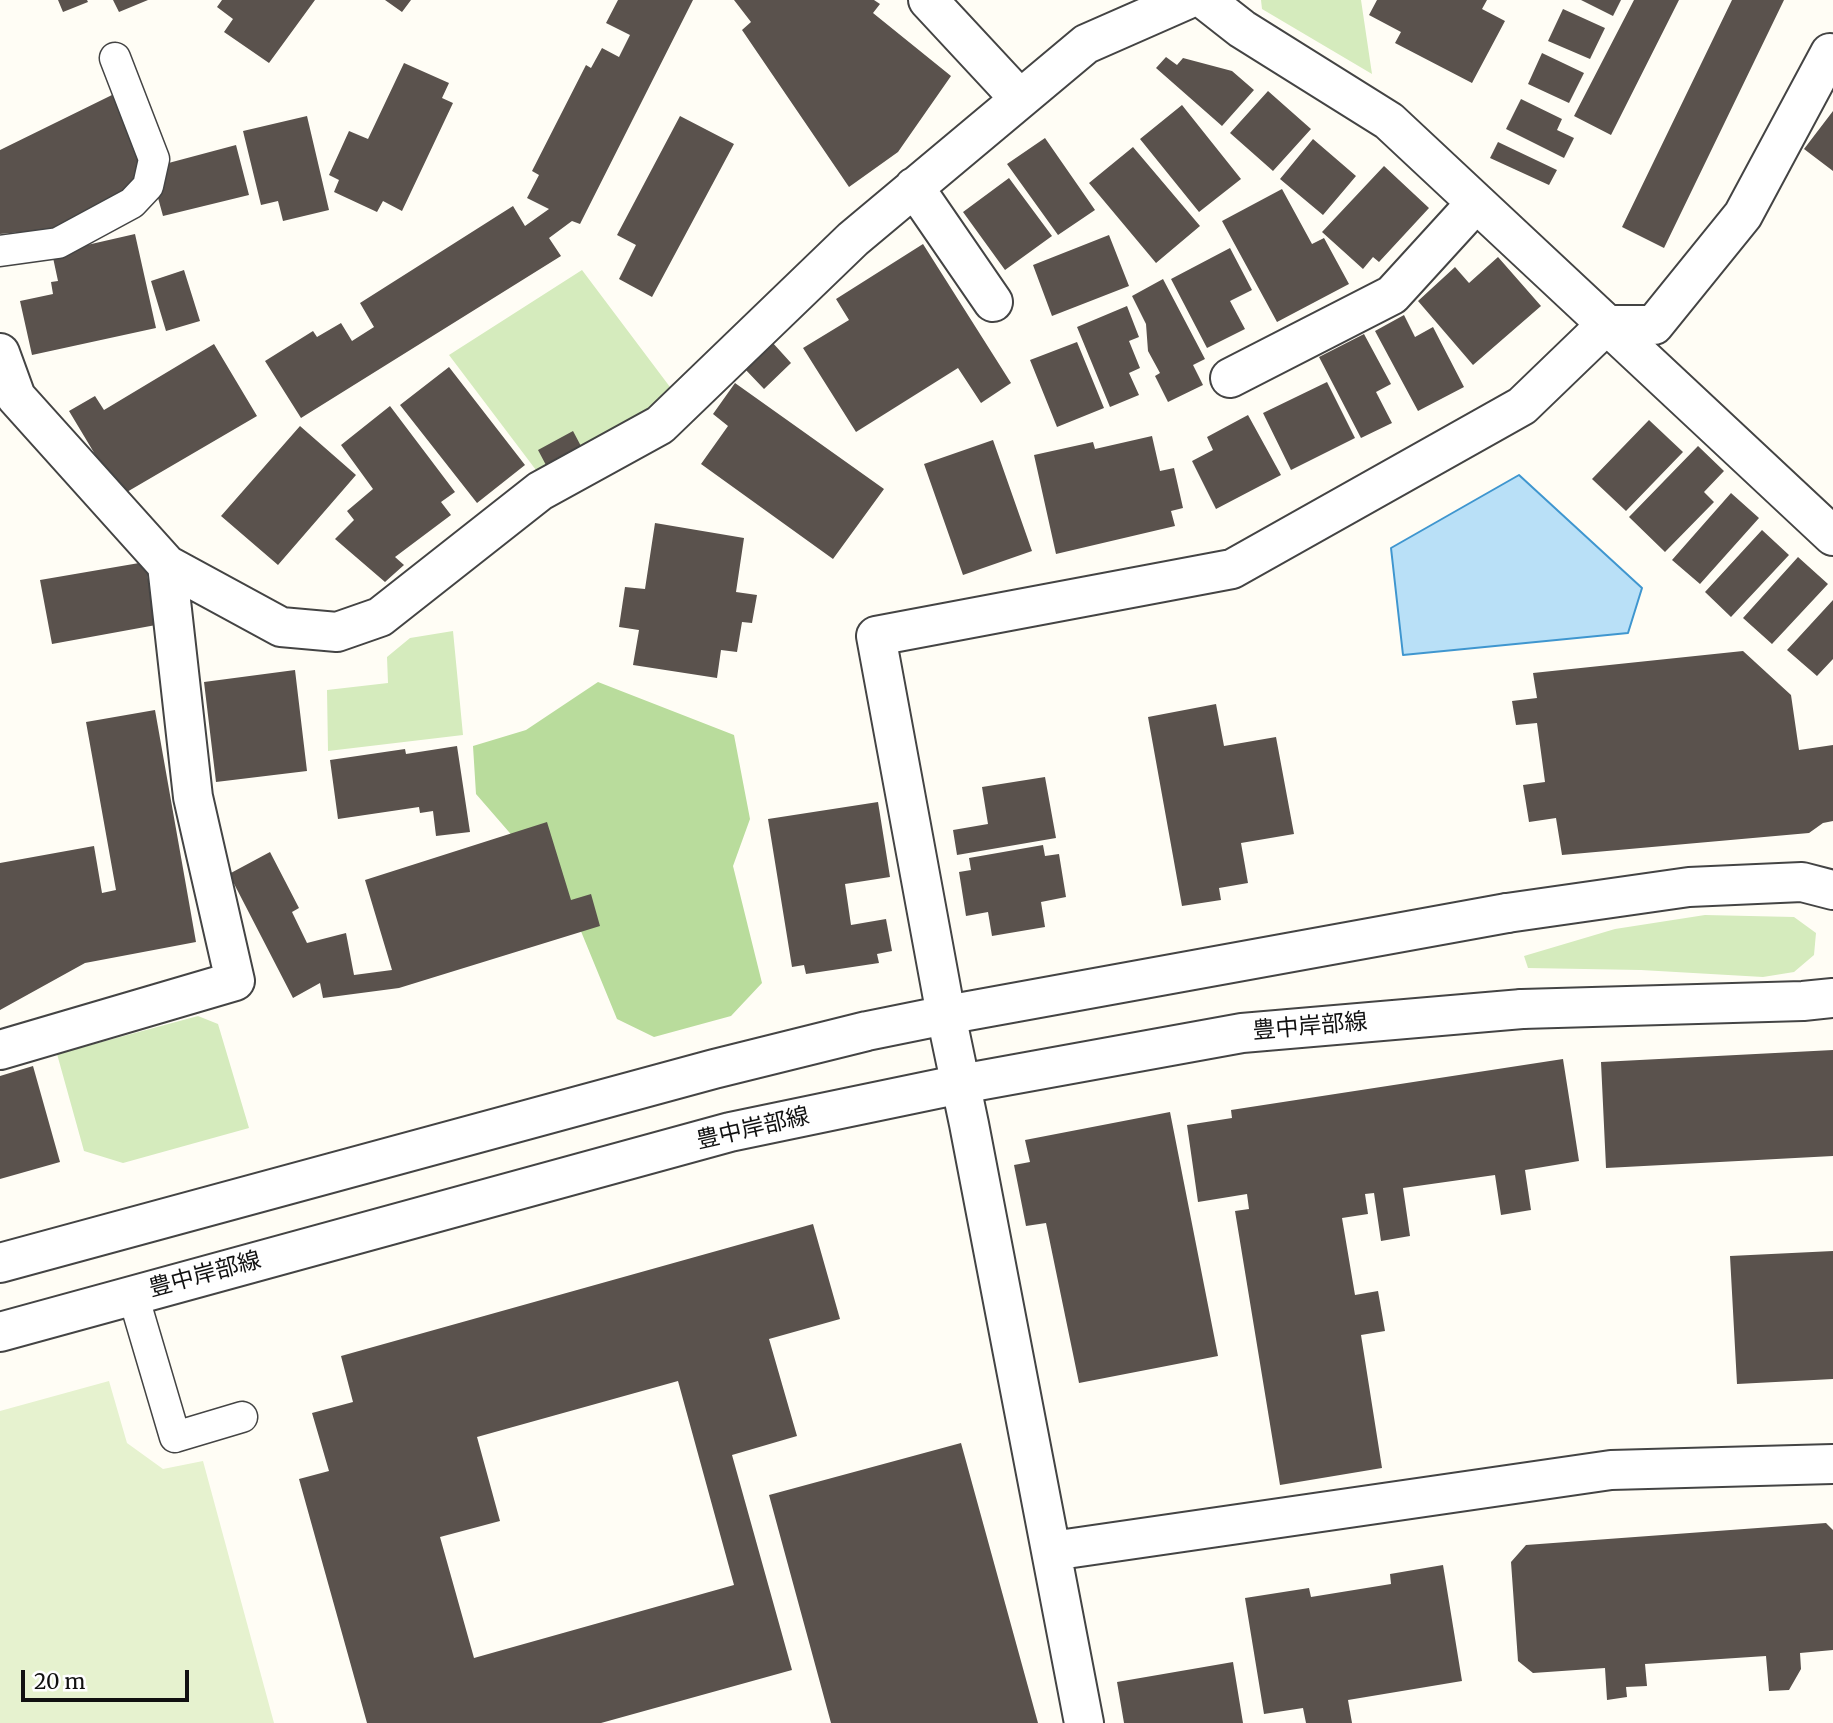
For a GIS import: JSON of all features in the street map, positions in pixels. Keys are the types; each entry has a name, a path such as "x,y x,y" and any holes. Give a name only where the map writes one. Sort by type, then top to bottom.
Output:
{"street":[{"path":"928,0 1020,99"},
{"path":"0,353 16,397 167,565 281,627 337,632 380,617 540,491 660,425 853,239 1086,44 1186,0"},
{"path":"1205,0 1242,29 1389,121 1833,536"},
{"path":"1084,1723 946,1015 876,636 1232,569 1522,406 1606,326 1654,326 1743,215 1830,53 1833,54"},
{"path":"914,187 993,302"},
{"path":"1230,377 1392,295 1476,203"},
{"path":"0,1050 235,981 193,797 167,565"},
{"path":"0,1263 714,1069 867,1031 946,1015 1507,914 1689,887 1818,886 1833,913"},
{"path":"1818,1000 1833,975"},
{"name":"豊中岸部線","path":"0,1332 730,1132 961,1084 1242,1033 1522,1009 1818,1000"},
{"path":"1052,1551 1611,1470 1833,1464"}],"lane":[{"path":"0,251 58,243 132,203 148,186 154,159 115,58"},
{"path":"133,1295 175,1437 242,1418"}],"green space":[{"path":"1261,0 1361,0 1372,74 1262,9"},
{"path":"582,270 673,391 652,415 542,478 449,355"},
{"path":"453,631 463,735 328,751 327,690 388,683 387,657 410,638"},
{"path":"598,682 734,735 750,819 733,866 762,983 731,1016 654,1037 617,1019 548,851 522,847 476,794 473,746 526,730"},
{"path":"1705,915 1794,917 1816,933 1814,955 1794,972 1763,977 1641,970 1528,968 1524,956 1615,929"},
{"path":"198,1016 218,1024 249,1128 123,1163 84,1151 57,1054"},
{"path":"109,1381 127,1443 163,1469 203,1461 274,1723 0,1723 0,1411"}],"water":[{"path":"1519,475 1642,588 1628,633 1403,655 1391,548"}],"building":[{"path":"58,0 87,0 88,2 63,12"},
{"path":"113,0 148,0 119,12"},
{"path":"222,0 315,0 269,63 224,32 233,19 217,7"},
{"path":"385,0 411,0 402,12"},
{"path":"618,0 693,0 580,224 572,221 549,238 561,256 301,418 265,361 313,331 317,337 341,323 352,341 374,327 360,303 513,206 525,226 549,209 527,198 539,175 532,171 586,65 591,68 602,48 619,57 630,35 606,23"},
{"path":"734,0 874,0 880,4 873,13 951,76 898,152 849,187 742,30 751,22"},
{"path":"1377,0 1487,0 1482,9 1505,21 1472,83 1395,43 1401,32 1369,15"},
{"path":"1581,0 1621,0 1613,16"},
{"path":"1634,0 1679,0 1611,135 1574,116"},
{"path":"1732,0 1784,0 1664,248 1622,227"},
{"path":"1563,9 1605,28 1590,59 1548,41"},
{"path":"1542,53 1584,73 1569,103 1528,84"},
{"path":"1166,57 1177,65 1183,58 1232,71 1254,90 1222,126 1156,68"},
{"path":"404,63 449,83 442,98 453,103 402,211 383,201 377,212 334,192 339,180 329,175 349,131 368,139"},
{"path":"1268,91 1311,129 1273,171 1230,133"},
{"path":"112,95 141,152 136,190 56,229 0,234 0,150"},
{"path":"1521,99 1562,119 1557,130 1574,138 1564,158 1506,129"},
{"path":"1182,105 1241,179 1199,212 1140,139"},
{"path":"1833,111 1833,171 1804,149"},
{"path":"307,116 329,210 283,221 278,201 261,205 243,131"},
{"path":"680,116 734,144 652,297 619,279 636,245 617,235"},
{"path":"1045,138 1095,210 1058,235 1007,164"},
{"path":"1313,139 1356,176 1323,215 1280,179"},
{"path":"1498,142 1557,170 1549,185 1490,158"},
{"path":"236,145 249,195 163,216 155,187 165,185 161,165"},
{"path":"1133,147 1200,226 1156,263 1089,183"},
{"path":"1384,166 1429,208 1379,262 1373,257 1363,269 1322,232"},
{"path":"1009,178 1052,236 1005,270 963,212"},
{"path":"1282,189 1312,244 1324,238 1349,284 1277,322 1222,221"},
{"path":"135,234 156,328 32,355 20,301 53,294 51,282 58,281 52,253"},
{"path":"1109,235 1129,286 1052,316 1033,265"},
{"path":"923,244 1011,383 981,403 958,368 856,432 803,348 849,320 836,299"},
{"path":"1230,248 1252,290 1230,301 1245,329 1207,348 1171,279"},
{"path":"1498,257 1541,306 1473,365 1418,301 1455,267 1469,283"},
{"path":"184,270 200,321 166,331 151,281"},
{"path":"1163,279 1205,359 1193,365 1203,385 1168,402 1155,376 1160,373 1148,351 1146,324 1132,296"},
{"path":"1127,306 1139,337 1129,341 1140,368 1129,373 1139,395 1110,407 1077,327"},
{"path":"1404,315 1415,337 1433,327 1464,387 1418,411 1375,331"},
{"path":"1364,334 1391,384 1376,392 1392,423 1361,438 1319,357"},
{"path":"772,342 791,363 764,389 744,368"},
{"path":"1077,342 1104,408 1057,427 1030,360"},
{"path":"214,344 257,416 120,496 69,411 95,396 104,410"},
{"path":"449,367 525,465 477,503 400,405"},
{"path":"1327,382 1355,438 1291,470 1263,413"},
{"path":"735,383 884,489 833,559 701,464 728,426 713,414"},
{"path":"390,406 455,492 441,502 451,515 395,557 404,565 385,582 335,539 354,520 347,511 373,489 341,445"},
{"path":"1248,415 1281,475 1216,509 1192,461 1213,450 1207,437"},
{"path":"1649,420 1683,452 1626,511 1592,479"},
{"path":"300,426 356,475 278,565 221,516"},
{"path":"573,431 582,448 547,467 538,450"},
{"path":"1152,436 1160,471 1174,468 1183,508 1171,511 1175,526 1056,554 1034,455 1093,442 1095,449"},
{"path":"993,440 1032,551 963,575 924,464"},
{"path":"1698,446 1724,471 1704,492 1714,502 1665,552 1629,517"},
{"path":"1731,493 1759,518 1700,584 1672,560"},
{"path":"655,523 744,538 736,592 757,595 752,623 742,622 737,652 721,650 717,678 633,665 639,630 619,627 625,587 645,589"},
{"path":"1762,530 1789,555 1731,617 1705,592"},
{"path":"1798,557 1828,584 1772,644 1743,618"},
{"path":"145,562 156,625 52,644 40,580"},
{"path":"1833,600 1833,659 1817,676 1787,650"},
{"path":"1743,651 1791,695 1799,750 1833,745 1833,821 1823,823 1809,833 1562,855 1556,818 1529,822 1523,785 1545,782 1537,723 1516,725 1512,701 1537,698 1533,673"},
{"path":"295,670 307,771 216,782 204,682"},
{"path":"1216,704 1224,746 1276,737 1294,834 1241,843 1248,883 1219,888 1221,900 1182,906 1148,717"},
{"path":"155,710 196,942 85,963 0,1010 0,863 94,846 102,893 116,890 86,722"},
{"path":"457,746 470,832 436,836 433,811 420,813 419,807 338,819 330,760 405,749 406,754"},
{"path":"1045,777 1056,838 957,855 953,830 988,824 982,787"},
{"path":"878,802 890,877 845,884 851,925 886,919 892,951 877,954 879,963 806,974 804,965 792,967 768,819"},
{"path":"547,822 571,900 591,894 600,926 399,988 323,998 320,983 293,998 229,874 270,852 299,908 292,912 307,943 346,933 354,975 392,970 365,880"},
{"path":"1043,845 1045,856 1059,854 1066,897 1041,902 1045,927 992,936 988,912 966,916 959,872 971,870 969,858"},
{"path":"1833,1050 1833,1156 1606,1168 1601,1062"},
{"path":"1563,1059 1579,1161 1525,1170 1531,1210 1501,1215 1495,1175 1403,1188 1410,1236 1381,1241 1374,1193 1365,1194 1368,1214 1342,1218 1355,1295 1378,1291 1385,1331 1361,1335 1382,1468 1280,1485 1235,1211 1249,1209 1247,1194 1198,1202 1187,1125 1232,1118 1231,1110"},
{"path":"33,1066 60,1162 0,1179 0,1076"},
{"path":"1170,1112 1218,1356 1079,1383 1046,1223 1026,1226 1014,1165 1030,1162 1025,1140"},
{"path":"813,1224 840,1319 769,1339 797,1436 732,1455 792,1670 601,1723 367,1723 299,1479 329,1471 312,1413 353,1402 341,1356","holes":["678,1381 734,1585 474,1658 440,1537 500,1521 477,1437"]},
{"path":"1833,1251 1833,1379 1737,1384 1730,1256"},
{"path":"961,1443 1038,1723 831,1723 769,1495"},
{"path":"1826,1523 1833,1530 1833,1650 1800,1653 1801,1669 1789,1690 1769,1691 1766,1656 1645,1664 1647,1686 1626,1687 1627,1697 1607,1700 1605,1668 1533,1673 1518,1661 1511,1562 1526,1545"},
{"path":"1443,1565 1462,1681 1348,1700 1352,1723 1306,1723 1303,1708 1264,1714 1245,1598 1309,1588 1311,1597 1391,1584 1390,1574"},
{"path":"1233,1662 1243,1723 1124,1723 1117,1682"}]}
